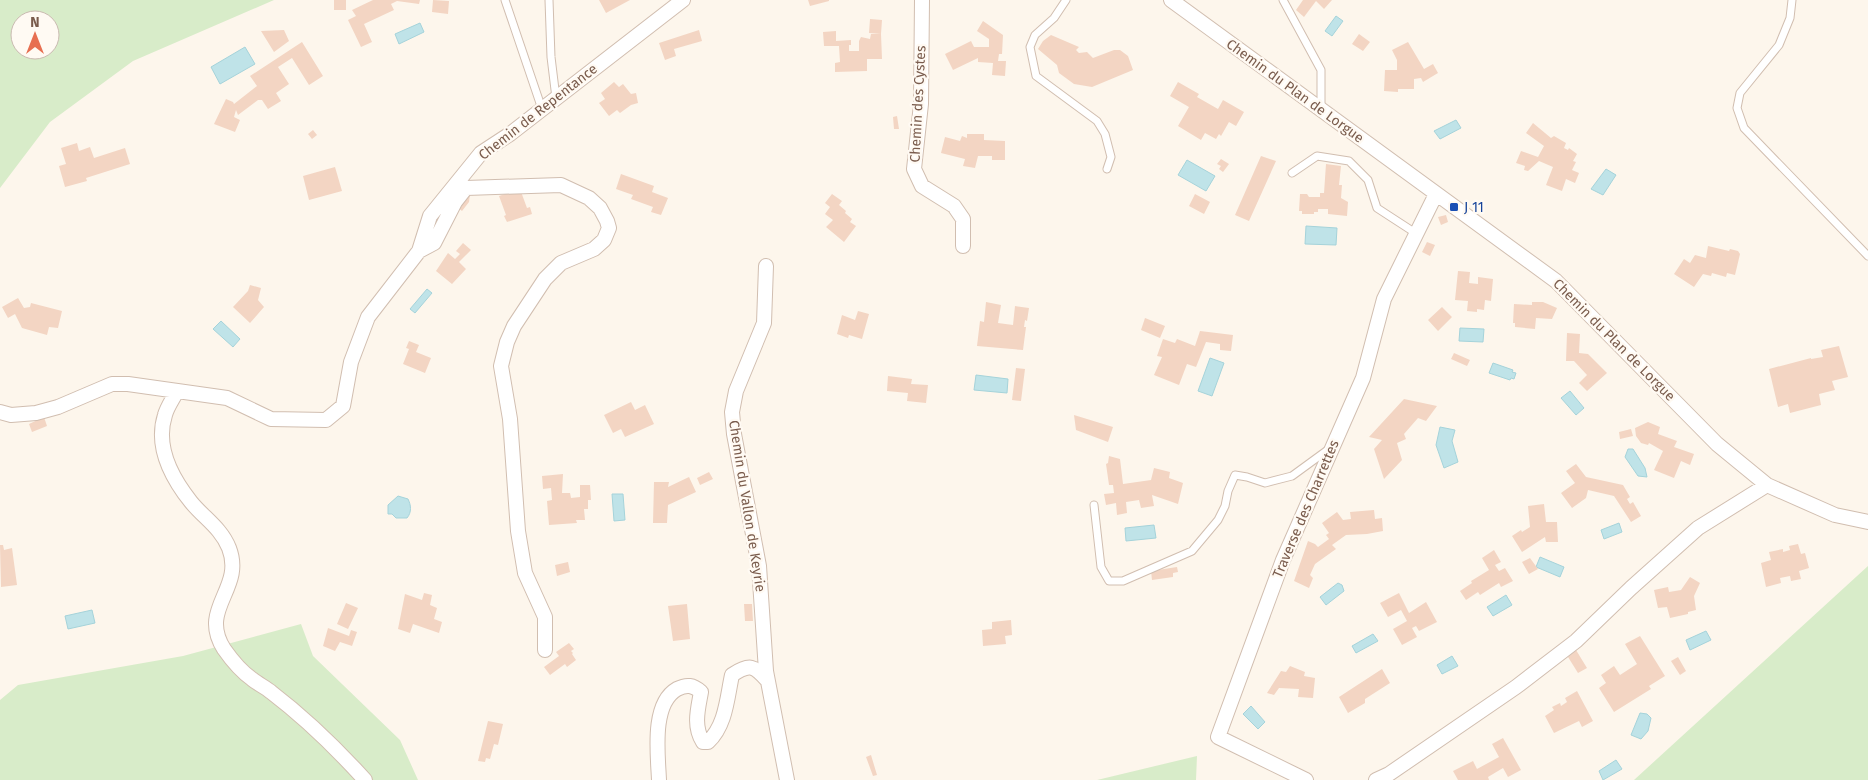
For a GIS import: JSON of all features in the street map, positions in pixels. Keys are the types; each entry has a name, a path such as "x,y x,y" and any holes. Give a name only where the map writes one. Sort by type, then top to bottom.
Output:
{"street":[{"name":"Chemin de Repentance","path":"0,412 11,415 36,414 58,408 112,384 227,398 271,419 326,420 343,406 351,362 368,317 418,251 430,216 481,153 542,109 684,0"},
{"name":"Chemin des Cystes","path":"922,0 921,104 914,169 922,186 954,206 963,219 963,246"},
{"name":"Chemin du Plan de Lorgue","path":"1171,0 1556,281 1717,444 1768,485 1835,515 1868,522"},
{"path":"418,251 434,243 455,202 466,188 561,185 589,198 600,208 607,220 609,228 604,240 594,249 561,263 545,279 514,326 507,342 501,366 510,419 518,532 525,572 545,617 545,650"},
{"name":"Traverse des Charrettes","path":"1306,780 1218,737 1282,560 1363,378 1384,299 1436,194"},
{"name":"Chemin du Vallon de Keyrie","path":"766,266 764,323 736,391 732,412 734,434 759,566 768,680 787,780"},
{"path":"177,391 165,414 161,436 163,452 172,474 191,502 217,527 229,548 233,564 231,580 215,618 216,636 225,650 250,678 271,692 340,753 365,780"},
{"path":"1376,780 1389,774 1576,642 1631,588 1698,528 1768,485"},
{"path":"659,780 658,731 663,706 672,692 684,685 694,686 701,692 697,716 698,734 703,742 708,742 717,734 723,720 732,675 743,667 751,667 758,670 768,680"}],"lane":[{"path":"504,0 542,109"},
{"path":"548,0 551,58 556,98"},
{"path":"1066,0 1054,18 1035,35 1030,47 1036,76 1097,121 1105,134 1111,157 1107,169"},
{"path":"1282,0 1320,70 1321,110"},
{"path":"1792,0 1790,18 1779,46 1740,93 1737,108 1744,128 1868,256"},
{"path":"1292,174 1317,156 1349,161 1368,180 1377,208 1417,234"},
{"path":"1094,505 1101,567 1109,581 1123,581 1192,551 1218,520 1235,475 1265,483 1292,476 1332,447"}],"green space":[{"path":"0,0 274,0 133,61 50,122 0,188"},
{"path":"1868,566 1868,780 1634,780"},
{"path":"301,624 313,656 400,740 418,780 0,780 0,700 18,685 183,656"},
{"path":"1197,756 1196,780 1097,780"}],"water":[{"path":"1336,16 1343,21 1332,36 1325,31"},
{"path":"420,23 424,32 399,44 395,34"},
{"path":"245,47 255,64 220,84 211,67"},
{"path":"1456,120 1461,128 1440,139 1434,131"},
{"path":"1187,160 1215,176 1206,191 1178,175"},
{"path":"1606,169 1616,175 1603,195 1591,189"},
{"path":"1306,226 1337,228 1336,245 1305,244"},
{"path":"427,289 432,293 415,313 410,309"},
{"path":"221,321 240,339 233,347 213,329"},
{"path":"1460,328 1484,329 1483,342 1459,341"},
{"path":"1210,358 1224,363 1212,396 1198,391"},
{"path":"1493,363 1513,370 1512,372 1516,373 1514,379 1511,378 1510,380 1489,373"},
{"path":"976,375 1008,379 1007,393 974,390"},
{"path":"1570,391 1584,408 1576,415 1561,398"},
{"path":"1440,427 1455,430 1452,441 1458,462 1444,468 1436,445"},
{"path":"1628,449 1633,449 1645,468 1647,477 1638,476 1625,457"},
{"path":"612,494 623,494 625,520 614,521"},
{"path":"398,496 409,501 410,511 407,518 396,518 392,514 388,514 388,505"},
{"path":"1619,523 1622,532 1604,539 1601,530"},
{"path":"1154,525 1156,538 1126,541 1125,528"},
{"path":"1540,557 1564,567 1560,577 1536,567"},
{"path":"1338,583 1342,585 1344,591 1326,605 1320,597"},
{"path":"1506,595 1512,605 1493,616 1487,607"},
{"path":"92,610 95,623 68,629 65,616"},
{"path":"1706,631 1711,640 1690,650 1686,640"},
{"path":"1373,634 1378,641 1356,653 1352,646"},
{"path":"1452,656 1458,666 1442,674 1437,665"},
{"path":"1251,706 1265,722 1258,729 1243,714"},
{"path":"1640,713 1647,714 1651,718 1648,731 1641,739 1631,735"},
{"path":"1616,760 1622,769 1603,780 1599,771"}],"building":[{"path":"334,0 346,0 346,10 334,10"},
{"path":"373,0 420,0 419,4 397,1 391,4 394,10 364,24 372,42 361,47 348,20 356,16 352,10"},
{"path":"433,0 449,1 448,14 432,12"},
{"path":"599,0 630,0 606,13"},
{"path":"808,0 829,0 829,1 810,6"},
{"path":"1303,0 1332,0 1324,9 1316,1 1304,17 1296,10"},
{"path":"870,19 882,20 881,34 869,33"},
{"path":"983,21 1003,35 1002,54 999,54 998,61 1006,61 1005,76 992,75 993,63 978,62 978,58 953,70 945,54 971,41 974,47 989,47 989,39 977,31"},
{"path":"284,30 289,41 274,52 261,31"},
{"path":"699,30 702,41 674,49 676,56 665,60 659,43"},
{"path":"836,31 836,41 851,40 849,51 859,51 861,37 870,39 871,34 881,34 882,59 867,59 867,71 835,72 835,63 840,62 839,46 824,46 823,32"},
{"path":"1359,34 1370,42 1363,51 1352,44"},
{"path":"1051,35 1079,47 1076,50 1079,53 1087,52 1093,58 1114,50 1120,50 1128,56 1133,70 1092,87 1074,84 1059,73 1057,65 1038,49 1043,41"},
{"path":"302,42 323,76 309,85 292,58 278,67 289,84 276,93 281,101 268,109 262,100 258,100 238,115 236,110 234,117 240,120 235,132 214,124 226,99 234,104 257,86 250,76"},
{"path":"1408,42 1424,69 1433,64 1438,73 1423,82 1421,78 1414,79 1414,89 1398,89 1398,92 1384,91 1385,70 1397,70 1397,60 1392,50"},
{"path":"614,82 619,87 623,84 631,94 636,93 638,103 631,105 620,113 617,110 609,116 599,103 605,99 601,93"},
{"path":"1178,82 1199,94 1197,97 1218,109 1223,100 1244,112 1236,126 1229,122 1221,136 1219,134 1216,139 1205,133 1201,140 1178,126 1189,107 1170,96"},
{"path":"897,116 899,129 894,129 893,117"},
{"path":"1533,123 1551,138 1554,136 1566,143 1564,148 1568,150 1569,148 1577,154 1573,161 1576,162 1572,170 1579,173 1575,183 1566,179 1562,191 1546,185 1553,167 1539,161 1528,171 1524,170 1525,166 1516,163 1521,151 1538,157 1544,146 1526,133"},
{"path":"313,130 317,135 312,139 308,134"},
{"path":"967,134 984,134 984,140 1005,141 1005,160 992,160 992,156 978,156 975,168 963,166 965,159 941,153 945,137 960,141 962,136 967,138"},
{"path":"77,143 79,151 90,147 94,158 125,148 130,164 86,178 87,181 65,187 59,166 66,164 61,148"},
{"path":"1261,156 1276,161 1249,221 1235,215"},
{"path":"1221,159 1229,164 1223,172 1219,169 1221,166 1217,164"},
{"path":"1326,164 1341,166 1339,185 1342,185 1341,198 1348,202 1347,216 1328,214 1328,209 1318,209 1318,212 1314,212 1314,214 1302,214 1302,211 1299,211 1300,194 1307,194 1309,197 1320,197 1320,193 1324,193"},
{"path":"335,167 342,191 309,200 303,176"},
{"path":"621,174 654,186 652,192 668,198 661,215 651,212 653,207 631,199 633,195 616,189"},
{"path":"520,189 527,208 530,207 532,214 507,222 499,196"},
{"path":"464,192 470,195 469,202 462,211 456,206"},
{"path":"832,194 842,201 839,205 852,219 850,222 856,226 844,242 826,227 833,220 825,214 830,207 825,203"},
{"path":"1195,194 1210,202 1204,214 1189,206"},
{"path":"1446,215 1448,222 1441,225 1438,217"},
{"path":"1427,242 1435,245 1430,256 1422,252"},
{"path":"463,243 471,250 459,262 466,269 452,284 436,271 448,253 455,259 460,254 456,251"},
{"path":"1708,246 1738,251 1740,254 1735,275 1727,273 1726,277 1712,273 1711,276 1703,274 1694,287 1674,274 1684,259 1690,263 1695,255 1706,258"},
{"path":"1458,271 1470,272 1469,283 1478,284 1478,277 1493,279 1491,301 1485,300 1484,310 1477,309 1477,312 1467,311 1468,301 1455,300"},
{"path":"250,285 261,288 258,300 264,307 250,323 233,307 248,291"},
{"path":"18,298 24,308 30,307 31,303 62,311 58,328 49,327 47,335 22,328 15,314 8,318 2,307"},
{"path":"986,302 1001,305 998,323 1013,325 1015,306 1029,308 1024,327 1026,327 1023,350 977,346 980,321 984,322"},
{"path":"1532,302 1543,302 1557,308 1552,319 1536,318 1535,329 1515,327 1515,323 1513,323 1514,304 1532,305"},
{"path":"1442,307 1452,317 1438,331 1428,320"},
{"path":"858,311 869,314 862,339 849,335 848,338 837,334 842,315 855,320"},
{"path":"1145,318 1165,326 1160,338 1141,330"},
{"path":"1200,331 1233,335 1231,351 1220,350 1220,344 1206,342 1196,367 1187,364 1179,385 1154,375 1162,357 1157,356 1163,339 1175,343 1177,339 1195,346"},
{"path":"1567,333 1580,334 1579,353 1588,354 1607,373 1587,391 1579,383 1587,375 1574,361 1566,361"},
{"path":"409,341 419,345 416,352 431,358 425,373 403,364 409,349 406,348"},
{"path":"1839,346 1848,377 1832,381 1835,390 1819,394 1821,405 1790,413 1788,404 1778,407 1769,369 1811,358 1823,357 1821,350"},
{"path":"1454,353 1470,360 1467,366 1451,359"},
{"path":"1016,368 1025,369 1021,401 1012,400"},
{"path":"888,376 912,379 911,384 928,385 926,403 907,401 908,393 887,391"},
{"path":"1404,399 1437,406 1426,421 1418,418 1404,434 1406,439 1397,443 1402,460 1384,479 1374,449 1382,440 1369,437"},
{"path":"631,402 635,410 645,405 654,424 625,437 621,429 613,433 604,415"},
{"path":"1074,415 1113,427 1108,442 1076,430"},
{"path":"44,417 47,426 32,432 29,424"},
{"path":"1648,422 1660,427 1658,434 1677,441 1674,447 1694,454 1690,465 1681,461 1674,478 1654,470 1663,451 1649,443 1648,445 1641,443 1636,436 1635,428"},
{"path":"1631,429 1633,436 1620,439 1619,432"},
{"path":"1109,456 1120,459 1123,484 1151,480 1154,468 1170,472 1169,478 1183,483 1178,504 1152,495 1154,506 1141,508 1139,500 1126,502 1127,513 1117,515 1116,503 1106,505 1104,494 1114,493 1113,485 1109,485 1106,464 1108,463"},
{"path":"1576,464 1586,477 1623,485 1630,497 1627,499 1630,504 1633,502 1641,516 1631,522 1614,496 1588,490 1586,498 1572,508 1561,493 1575,483 1566,471"},
{"path":"709,472 713,479 700,485 697,478"},
{"path":"563,474 562,493 570,493 571,498 580,497 580,485 590,485 591,500 588,500 588,509 584,509 585,520 576,520 577,523 549,525 547,501 552,500 551,488 543,489 542,476"},
{"path":"689,477 696,492 668,505 667,523 653,523 654,482 669,482 668,487"},
{"path":"1544,504 1546,522 1557,522 1558,542 1546,542 1545,537 1522,552 1512,536 1530,527 1528,506"},
{"path":"1374,510 1375,519 1382,518 1383,531 1346,535 1332,545 1336,549 1315,564 1310,575 1313,578 1309,588 1294,581 1308,541 1318,547 1329,539 1326,535 1329,533 1322,523 1337,512 1343,520 1351,519 1350,512"},
{"path":"1798,544 1801,554 1805,553 1809,568 1799,571 1801,579 1791,581 1790,576 1780,578 1781,583 1766,587 1761,563 1771,560 1769,552 1783,549 1783,552 1790,550 1789,546"},
{"path":"0,545 3,545 4,550 12,548 17,585 1,587"},
{"path":"1494,550 1501,562 1495,565 1499,571 1505,568 1513,581 1501,587 1499,583 1480,595 1478,592 1466,600 1460,591 1472,583 1471,581 1489,570 1482,558"},
{"path":"1530,558 1538,569 1529,574 1522,562"},
{"path":"568,562 570,572 557,576 555,565"},
{"path":"1177,567 1178,572 1173,573 1173,577 1152,580 1151,571"},
{"path":"1690,577 1700,583 1694,596 1696,610 1670,618 1667,607 1658,608 1654,590 1668,587 1669,592 1681,590"},
{"path":"424,593 432,595 430,605 437,608 434,619 442,622 439,633 413,624 410,633 398,629 405,594 422,600"},
{"path":"1399,593 1409,613 1426,602 1437,622 1419,631 1416,626 1412,628 1417,637 1402,645 1393,629 1407,621 1401,610 1388,617 1380,603"},
{"path":"346,603 358,608 348,629 337,624"},
{"path":"687,604 690,639 673,641 668,606"},
{"path":"744,604 752,604 753,621 745,621"},
{"path":"1011,620 1012,635 1005,636 1006,644 983,646 982,630 992,629 992,622"},
{"path":"328,628 349,636 351,630 357,632 352,646 340,642 335,651 323,646"},
{"path":"1640,636 1665,676 1649,686 1651,689 1614,712 1599,688 1606,683 1601,675 1614,666 1620,675 1637,664 1625,644"},
{"path":"569,643 574,649 571,651 576,660 567,667 565,664 550,675 544,667 559,656 556,652"},
{"path":"1576,650 1587,668 1578,673 1568,657"},
{"path":"1678,657 1686,671 1680,675 1671,661"},
{"path":"1290,666 1305,672 1304,676 1315,678 1313,698 1298,697 1299,689 1279,688 1274,695 1267,693 1281,671 1286,672"},
{"path":"1382,669 1390,683 1365,699 1365,703 1348,713 1339,697"},
{"path":"1577,691 1593,721 1582,727 1579,721 1554,733 1545,716 1554,710 1552,707 1560,703 1561,706 1567,702 1565,698"},
{"path":"488,721 503,724 498,745 494,744 490,759 486,758 485,762 478,761"},
{"path":"1503,738 1521,770 1508,777 1503,768 1488,777 1489,780 1458,780 1453,771 1473,761 1477,769 1499,757 1492,744"},
{"path":"871,755 877,775 873,776 866,757"}],"place":[{"name":"J 11","path":"1454,207"}]}
